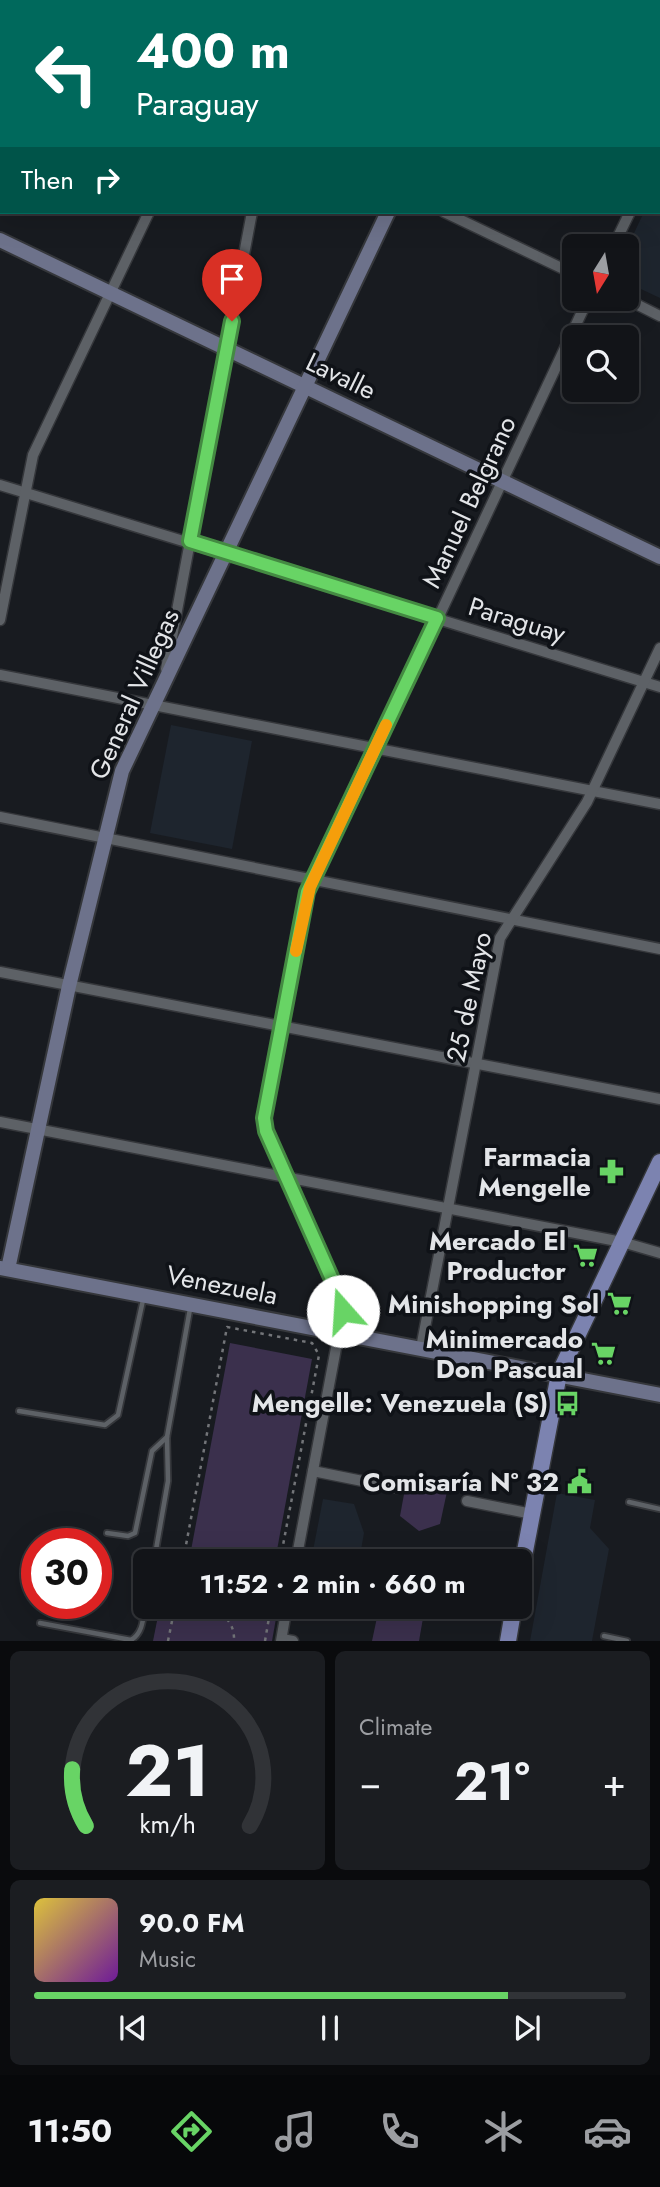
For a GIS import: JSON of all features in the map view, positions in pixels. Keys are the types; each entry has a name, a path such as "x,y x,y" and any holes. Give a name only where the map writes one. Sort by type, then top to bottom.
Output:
{"main road":[{"path":"525,1549 559,1374 660,1162"},
{"path":"508,1641 512,1619"}],"street":[{"path":"0,620 25,492 40,437 148,214"},
{"path":"164,681 252,214"},
{"name":"General Villegas","path":"4,1269 122,771 387,214"},
{"path":"448,214 562,268"},
{"path":"619,234 629,214"},
{"name":"Lavalle","path":"0,240 660,556"},
{"path":"639,306 660,316"},
{"name":"Manuel Belgrano","path":"298,1549 339,1332 342,1301 264,1123 305,903 312,880 582,312"},
{"name":"Paraguay","path":"0,485 660,687"},
{"name":"25 de Mayo","path":"421,1348 498,943 509,919 574,823 660,648"},
{"path":"0,675 660,804"},
{"path":"0,817 660,949"},
{"path":"0,972 660,1099"},
{"path":"0,1122 622,1242 660,1253"},
{"name":"Venezuela","path":"4,1269 660,1395"},
{"path":"313,1471 397,1488"},
{"path":"467,1501 531,1514"},
{"path":"285,1619 281,1640 293,1641"}],"lane":[{"path":"19,1411 105,1425 112,1422 118,1415 144,1295"},
{"path":"156,1549 168,1481 167,1437 191,1304"},
{"path":"112,1534 128,1536 135,1533 152,1451 167,1437"},
{"path":"629,1502 660,1509"},
{"path":"40,1623 131,1640 138,1636 143,1619"},
{"path":"604,1636 627,1641"}],"path":[{"path":"185,1549 227,1327 312,1343 319,1355 282,1549"},
{"path":"168,1641 172,1619"},
{"path":"226,1619 233,1627 234,1641"},
{"path":"265,1641 269,1619"}],"shaded area":[{"path":"643,214 660,214 660,298 639,288 639,234 634,234"},
{"path":"171,725 252,741 232,849 150,833"},
{"path":"230,1343 312,1359 277,1549 191,1549"},
{"path":"407,1478 448,1487 440,1524 419,1531 400,1516"},
{"path":"557,1493 595,1500 590,1528 609,1549 592,1641 530,1641"},
{"path":"323,1499 354,1504 364,1533 361,1549 313,1549"},
{"path":"157,1619 276,1619 272,1641 153,1641"},
{"path":"377,1619 423,1619 419,1641 372,1641"}],"slow traffic":[{"path":"296,951 310,887 386,725"}],"place":[{"name":"Farmacia Mengelle","path":"611,1172"},
{"name":"Mercado El Productor","path":"586,1256"},
{"name":"Minishopping Sol","path":"619,1304"},
{"name":"Minimercado Don Pascual","path":"603,1354"},
{"name":"Mengelle: Venezuela (S)","path":"568,1403"},
{"name":"Comisaría Nº 32","path":"579,1482"}],"route":[{"path":"232,321 190,541 437,618 307,892 264,1118 264,1127 342,1301 343,1311"}]}
